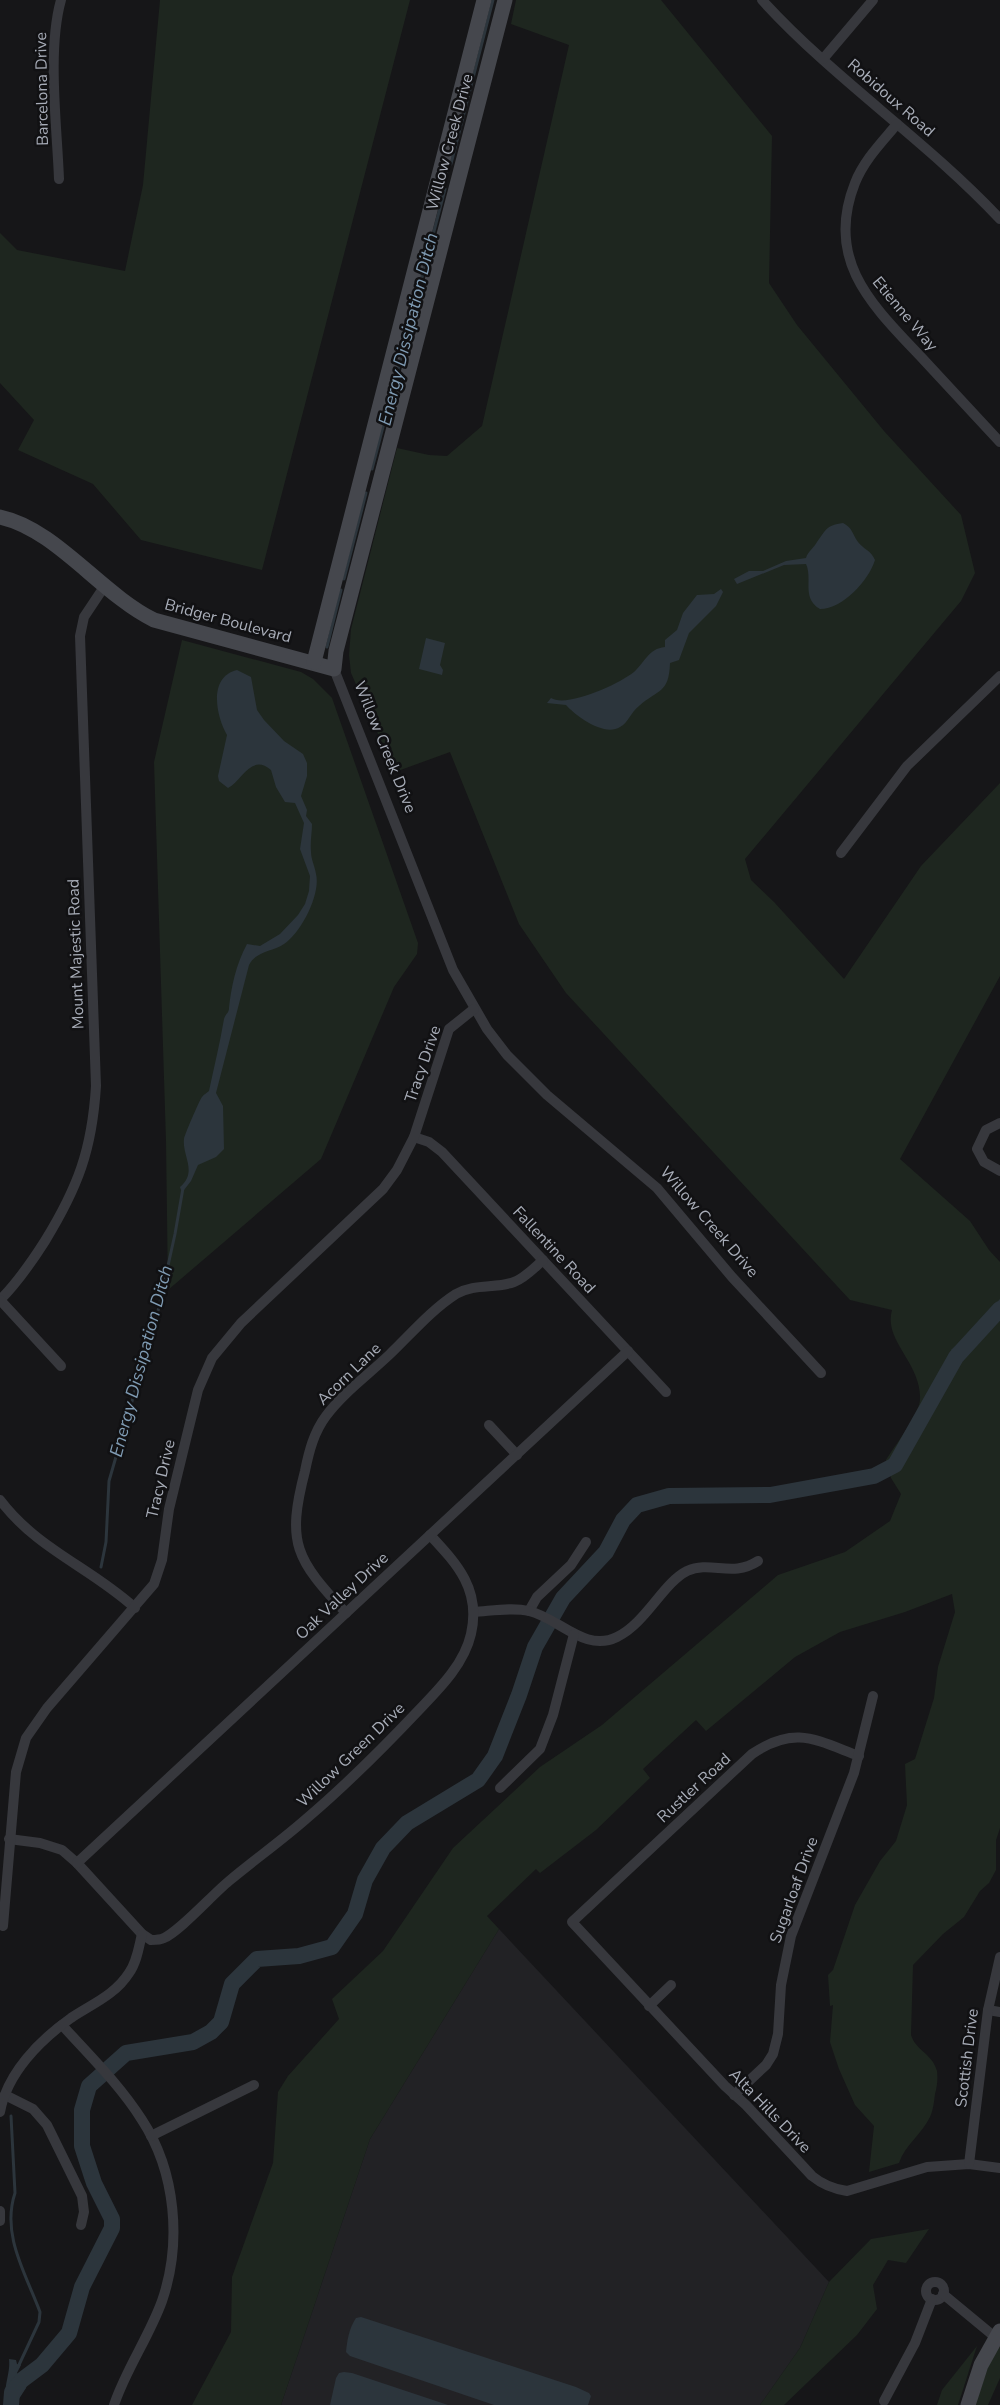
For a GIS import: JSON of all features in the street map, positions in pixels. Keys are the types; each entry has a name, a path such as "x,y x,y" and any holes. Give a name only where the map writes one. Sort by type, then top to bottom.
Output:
{"street":[{"name":"Barcelona Drive","path":"59,179 54,55 61,0"},
{"name":"Willow Creek Drive","path":"314,662 484,0"},
{"name":"Willow Creek Drive","path":"505,0 342,630 334,669 453,970 474,1009 507,1055 527,1076 633,1166 674,1206 732,1277 821,1373"},
{"name":"Robidoux Road","path":"762,0 823,59 955,174 1000,219"},
{"path":"823,59 873,0"},
{"name":"Etienne Way","path":"897,124 870,157 855,183 848,207 846,225 849,260 867,297 879,312 1000,442"},
{"name":"Bridger Boulevard","path":"0,517 20,523 49,540 104,587 134,609 154,620 334,669"},
{"name":"Mount Majestic Road","path":"0,1300 29,1266 64,1210 78,1181 88,1150 94,1119 96,1086 80,636 84,617 104,587"},
{"path":"842,853 907,766 1000,676"},
{"name":"Tracy Drive","path":"3,1926 16,1772 26,1738 47,1708 135,1608 154,1584 160,1572 169,1509 198,1390 212,1358 241,1323 383,1189 397,1170 414,1137 449,1029 474,1009"},
{"path":"1000,1122 986,1130 977,1149 984,1162 1000,1171"},
{"name":"Fallentine Road","path":"414,1137 429,1142 442,1152 666,1392"},
{"name":"Acorn Lane","path":"346,1613 304,1562 296,1533 294,1519 297,1501 316,1431 335,1405 445,1303 467,1289 515,1282 543,1260"},
{"path":"0,1300 61,1366"},
{"name":"Oak Valley Drive","path":"77,1863 628,1352"},
{"path":"489,1425 517,1455"},
{"path":"0,1500 20,1524 43,1543 109,1585 135,1608"},
{"name":"Willow Green Drive","path":"142,1934 151,1940 165,1938 228,1882 305,1820 368,1763 451,1674 468,1646 474,1612 471,1594 459,1567 430,1535"},
{"path":"533,1612 537,1597 571,1565 586,1542"},
{"path":"474,1612 533,1612 592,1641 614,1639 633,1626 675,1581 688,1571 702,1568 738,1570 758,1561"},
{"path":"500,1788 540,1749 553,1715 574,1634"},
{"name":"Sugarloaf Drive","path":"734,2095 766,2065 773,2054 778,2034 781,1985 791,1936 859,1756 873,1696"},
{"name":"Rustler Road","path":"572,1922 752,1754 768,1744 800,1736 815,1739 859,1756"},
{"path":"0,2112 5,2095 21,2065 62,2025 100,2002 121,1984 130,1972 142,1934 77,1863 62,1850 9,1839"},
{"name":"Alta Hills Drive","path":"572,1922 734,2095 812,2176 823,2184 835,2189 859,2188 927,2167 969,2164 1000,2168"},
{"name":"Scottish Drive","path":"969,2164 988,2010 1000,1957"},
{"path":"649,2006 671,1985"},
{"path":"988,2010 1000,2012"},
{"path":"62,2025 115,2084 143,2121 162,2162 170,2195 173,2229 172,2252 162,2301 114,2405"},
{"path":"151,2136 254,2085"},
{"path":"5,2095 33,2109 47,2125 82,2196 84,2212 81,2225"},
{"path":"0,2211 0,2222"},
{"path":"943,2294 937,2300 932,2300 927,2296 926,2290 931,2283 936,2282 942,2285 943,2294 998,2334 981,2365 968,2405"},
{"path":"884,2401 915,2343 932,2300"}],"shaded area":[{"path":"160,0 410,0 262,570 141,540 93,484 18,450 34,420 0,383 0,233 17,250 125,271 143,185"},
{"path":"516,0 661,0 772,136 769,283 797,325 884,431 961,515 975,573 961,601 745,859 751,880 844,979 921,866 1000,783 1000,976 900,1159 970,1221 1000,1262 1000,1828 996,1840 996,1870 964,1917 943,1934 913,1965 911,2035 916,2045 932,2060 937,2071 933,2109 927,2123 905,2151 899,2163 869,2172 874,2126 855,2105 830,2042 833,2005 830,2006 828,1975 833,1970 855,1905 880,1861 896,1841 907,1805 905,1764 915,1759 934,1698 938,1667 955,1612 952,1594 905,1612 840,1632 795,1657 706,1731 696,1720 643,1769 650,1778 596,1830 540,1873 536,1869 487,1916 499,1929 370,2139 281,2405 192,2405 231,2332 232,2277 273,2163 278,2092 288,2076 339,2019 332,1999 383,1951 453,1848 540,1767 602,1725 778,1575 845,1552 890,1521 901,1494 891,1478 886,1460 911,1422 920,1400 915,1375 893,1332 892,1310 850,1300 566,993 519,924 450,752 395,772 351,673 349,655 351,629 397,448 429,455 447,456 482,426 569,45 511,24"},
{"path":"843,523 849,527 858,542 875,560 861,584 846,599 837,604 820,609 814,605 809,594 806,564 784,565 737,584 734,579 749,571 763,571 786,561 806,558 827,529"},
{"path":"721,589 723,592 716,606 689,633 679,660 670,663 665,686 636,708 620,727 606,729 599,727 583,719 566,705 547,703 551,698 569,700 593,693 627,677 651,653 665,647 665,640 677,630 683,613 697,595 714,594"},
{"path":"426,638 445,643 440,665 443,670 442,675 419,669"},
{"path":"182,640 301,672 313,679 332,698 418,943 417,954 394,987 321,1159 168,1290 166,1141 154,762"},
{"path":"237,670 251,677 257,710 264,720 284,741 303,754 307,763 307,776 301,796 307,810 306,816 312,824 311,855 317,882 316,892 303,922 290,939 279,947 260,954 249,965 216,1093 223,1106 224,1149 216,1157 198,1165 191,1181 184,1190 181,1190 180,1187 188,1176 189,1170 184,1139 201,1099 209,1091 224,1019 243,952 247,944 260,946 280,934 298,915 309,891 310,876 300,849 304,823 295,803 285,802 276,787 271,770 264,766 252,766 228,788 219,781 218,776 227,735 218,708 218,689 228,674"},
{"path":"1000,1299 1000,1319 964,1359 951,1350 968,1335"},
{"path":"499,1929 829,2282 800,2348 760,2405 281,2405 370,2139"},
{"path":"929,2229 906,2263 888,2260 873,2285 877,2309 857,2335 784,2405 760,2405 800,2348 829,2282 871,2239"},
{"path":"361,2317 576,2387 591,2396 588,2405 494,2405 350,2356 346,2352 349,2335 356,2318"},
{"path":"977,2346 958,2405 937,2405 942,2390"},
{"path":"1000,2347 1000,2378 988,2405 975,2405 992,2356"},
{"path":"9,2359 16,2360 17,2364 21,2365 17,2373 26,2388 15,2405 8,2405 5,2393"},
{"path":"344,2372 448,2405 330,2405 336,2378 339,2373"}],"waterway":[{"name":"Energy Dissipation Ditch","path":"451,164 493,0"},
{"name":"Energy Dissipation Ditch","path":"372,469 445,189"},
{"name":"Energy Dissipation Ditch","path":"344,579 366,493"},
{"name":"Energy Dissipation Ditch","path":"327,647 341,590"},
{"name":"Energy Dissipation Ditch","path":"101,1567 106,1542 109,1481 158,1311 183,1188"},
{"path":"11,2405 12,2392 22,2380 42,2365 69,2333 82,2287 112,2228 112,2219 94,2183 82,2146 82,2110 89,2086 126,2053 193,2042 211,2032 221,2022 232,1984 257,1959 299,1956 332,1947 355,1914 365,1880 383,1848 407,1823 478,1780 495,1756 535,1647 563,1598 606,1552 623,1520 637,1505 669,1496 770,1495 874,1476 895,1465 956,1357 1000,1309"},
{"name":"Energy Dissipation Ditch","path":"11,2116 15,2193 11,2209 13,2239 22,2269 40,2312 39,2322 18,2367"}]}
